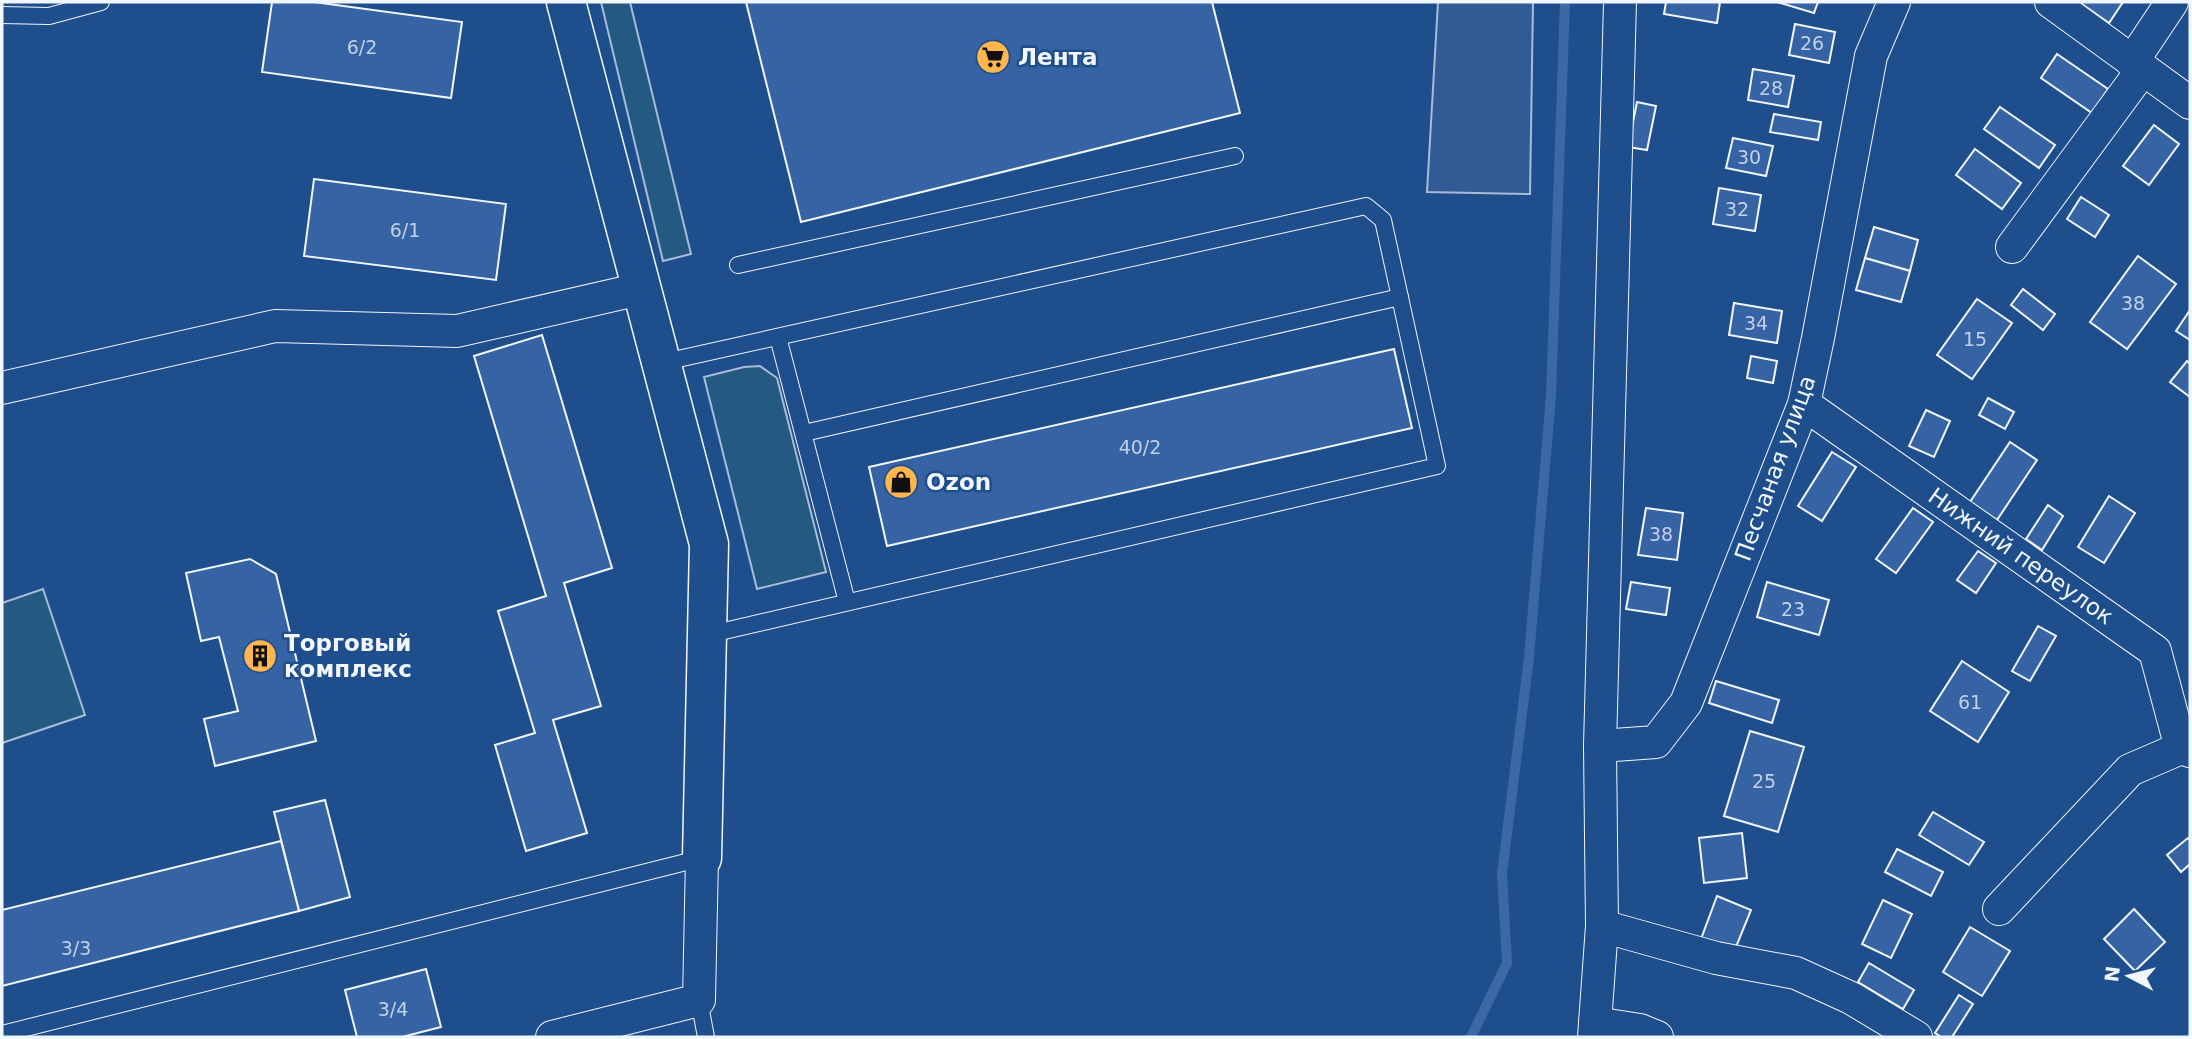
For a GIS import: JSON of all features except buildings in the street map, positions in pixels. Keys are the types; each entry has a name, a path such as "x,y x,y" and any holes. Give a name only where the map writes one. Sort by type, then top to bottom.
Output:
{"street":[{"path":"552,1037 699,1000 709,544 566,2"},
{"path":"1620,2 1600,746 1602,926 1594,1030 1640,1030 1657,1037"},
{"name":"Песчаная улица","path":"1600,746 1656,742 1686,704 1804,404 1871,56 1894,2"},
{"path":"2051,2 2190,103"},
{"path":"2012,247 2138,66 2172,2"},
{"path":"2,388 275,326 457,331 640,289"},
{"name":"Нижний переулок","path":"1804,404 2155,651 2186,750 2130,770 2000,909"},
{"path":"1602,926 1716,958 1796,973 1851,998 1916,1037"}],"lane":[{"path":"2,15 48,16 101,2"},
{"path":"738,265 1235,156"},
{"path":"660,363 1366,206 1383,220 1437,466 706,635"},
{"path":"804,433 1400,297"},
{"path":"778,337 847,602"},
{"path":"2,1034 702,858"},
{"path":"699,1000 706,1037"}],"shaded area":[{"path":"601,2 630,2 691,254 663,261"},
{"path":"1438,2 1533,2 1530,194 1427,192"},
{"path":"760,366 777,378 826,572 757,589 704,377 744,367"},
{"path":"43,589 85,715 2,743 2,603"}],"waterway":[{"path":"1471,1037 1507,963 1502,873 1529,657 1551,395 1565,2"}],"place":[{"name":"Лента","path":"993,57"},
{"name":"Ozon","path":"901,482"},
{"name":"Торговый комплекс","path":"260,656"}]}
